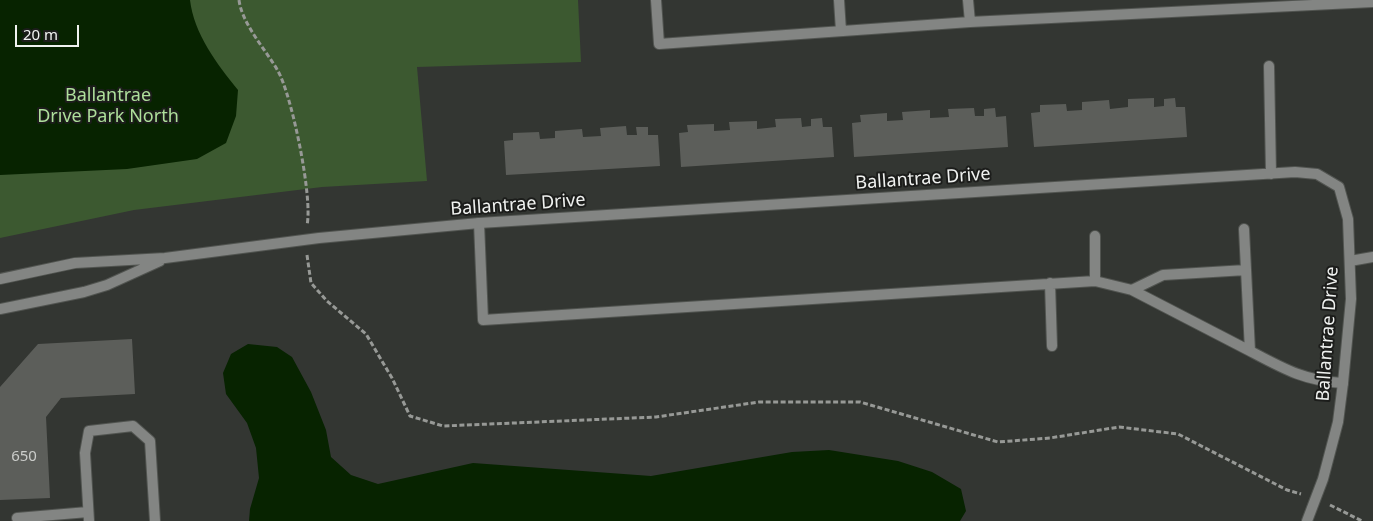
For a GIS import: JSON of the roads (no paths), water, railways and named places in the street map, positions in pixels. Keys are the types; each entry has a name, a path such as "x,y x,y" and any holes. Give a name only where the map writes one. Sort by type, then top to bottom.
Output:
{"street":[{"path":"656,0 659,44 970,22 1373,2"},
{"path":"839,0 841,31"},
{"path":"968,0 970,22"},
{"path":"1269,66 1271,174"},
{"name":"Ballantrae Drive","path":"0,279 75,263 165,258 304,240 480,223 1271,174 1317,174 1340,187 1348,219 1351,299 1338,422 1316,498 1307,521"},
{"path":"480,223 483,320 1095,281 1132,290 1284,370 1317,382 1343,383"},
{"path":"1244,229 1250,351"},
{"path":"1095,236 1095,281"},
{"path":"1350,260 1373,257"},
{"name":"Ballantrae Drive","path":"0,309 84,292 106,285 165,258"},
{"path":"1132,290 1164,274 1246,270"},
{"path":"1050,283 1052,346"},
{"path":"17,518 89,517 85,453 89,431 133,426 150,442 155,521"}],"park label":[{"name":"Ballantrae Drive Park North","path":"108,106"}]}
